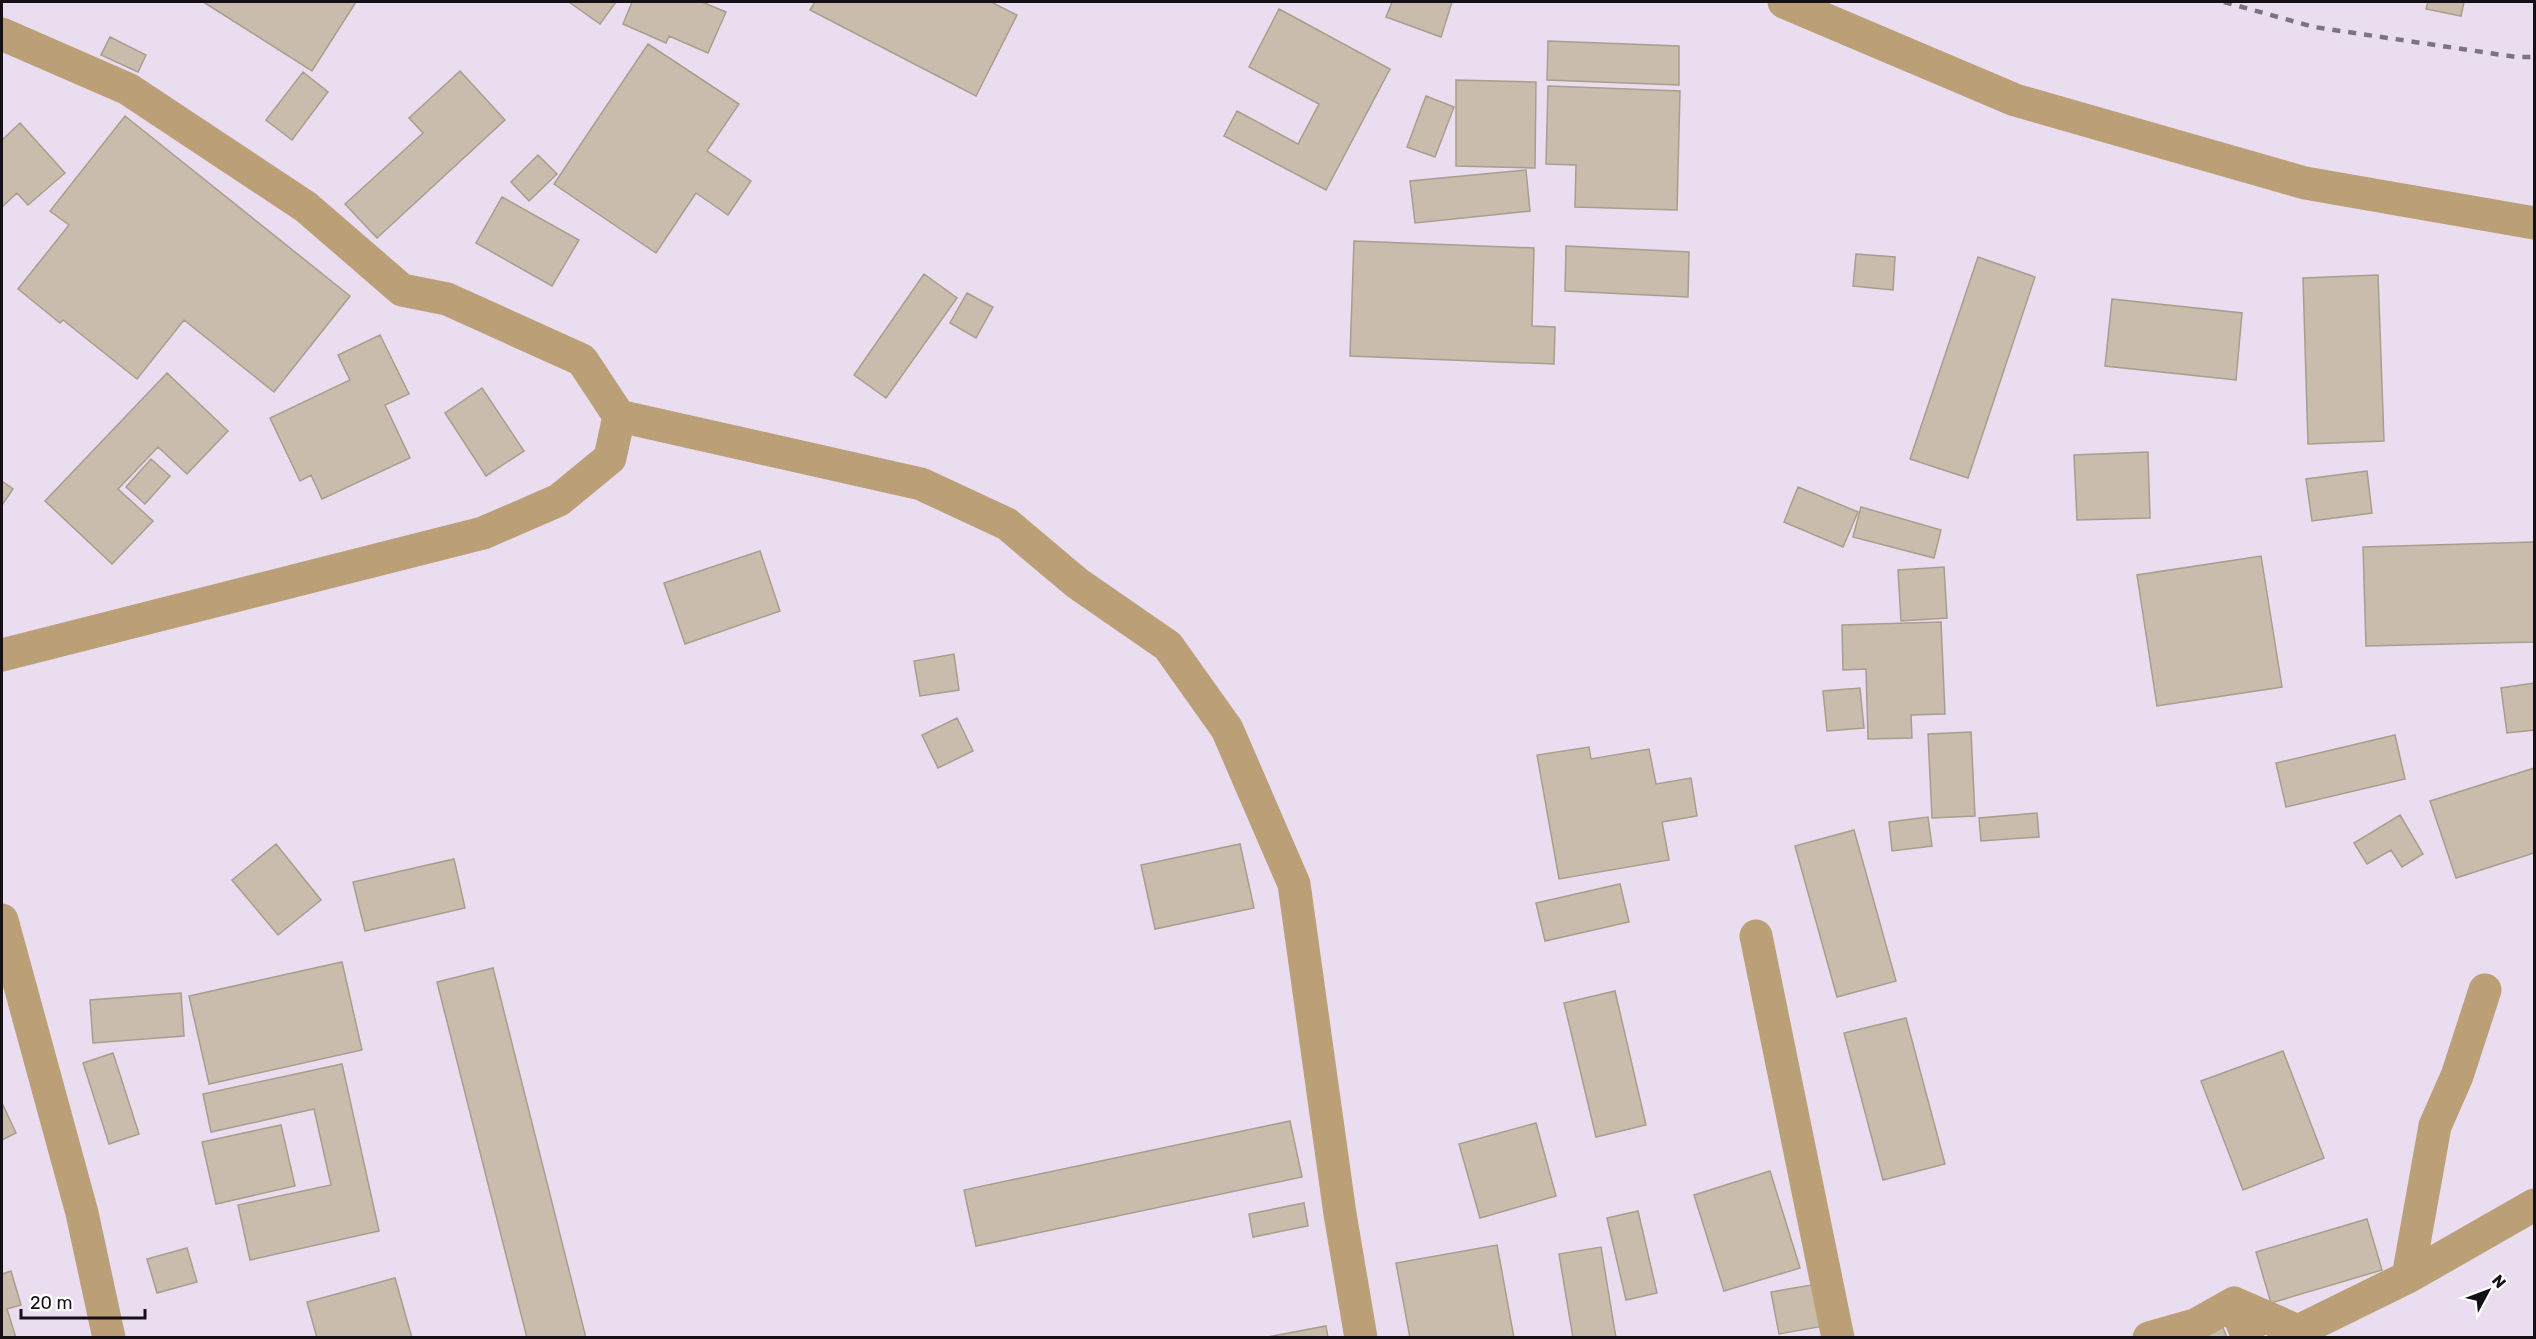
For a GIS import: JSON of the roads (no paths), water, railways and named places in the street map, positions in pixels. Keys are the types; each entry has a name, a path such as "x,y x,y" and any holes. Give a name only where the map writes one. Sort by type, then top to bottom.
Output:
{"street":[{"path":"1784,2 2015,100 2305,183 2535,223"},
{"path":"2,34 128,89 306,207 402,290 447,299 582,360 619,416 921,484 1007,524 1077,583 1168,645 1227,729 1294,884 1340,1214 1361,1338"},
{"path":"2,655 483,533 559,500 609,458 619,416"},
{"path":"2,920 82,1213 109,1338"},
{"path":"1756,936 1838,1338"},
{"path":"2408,1277 2435,1126 2457,1076 2485,990"},
{"path":"2234,1303 2298,1331 2408,1277 2535,1205"},
{"path":"2149,1338 2195,1325 2234,1303"},
{"path":"2234,1303 2248,1338"}],"railway":[{"path":"2224,2 2314,27 2516,57 2534,57"}]}
